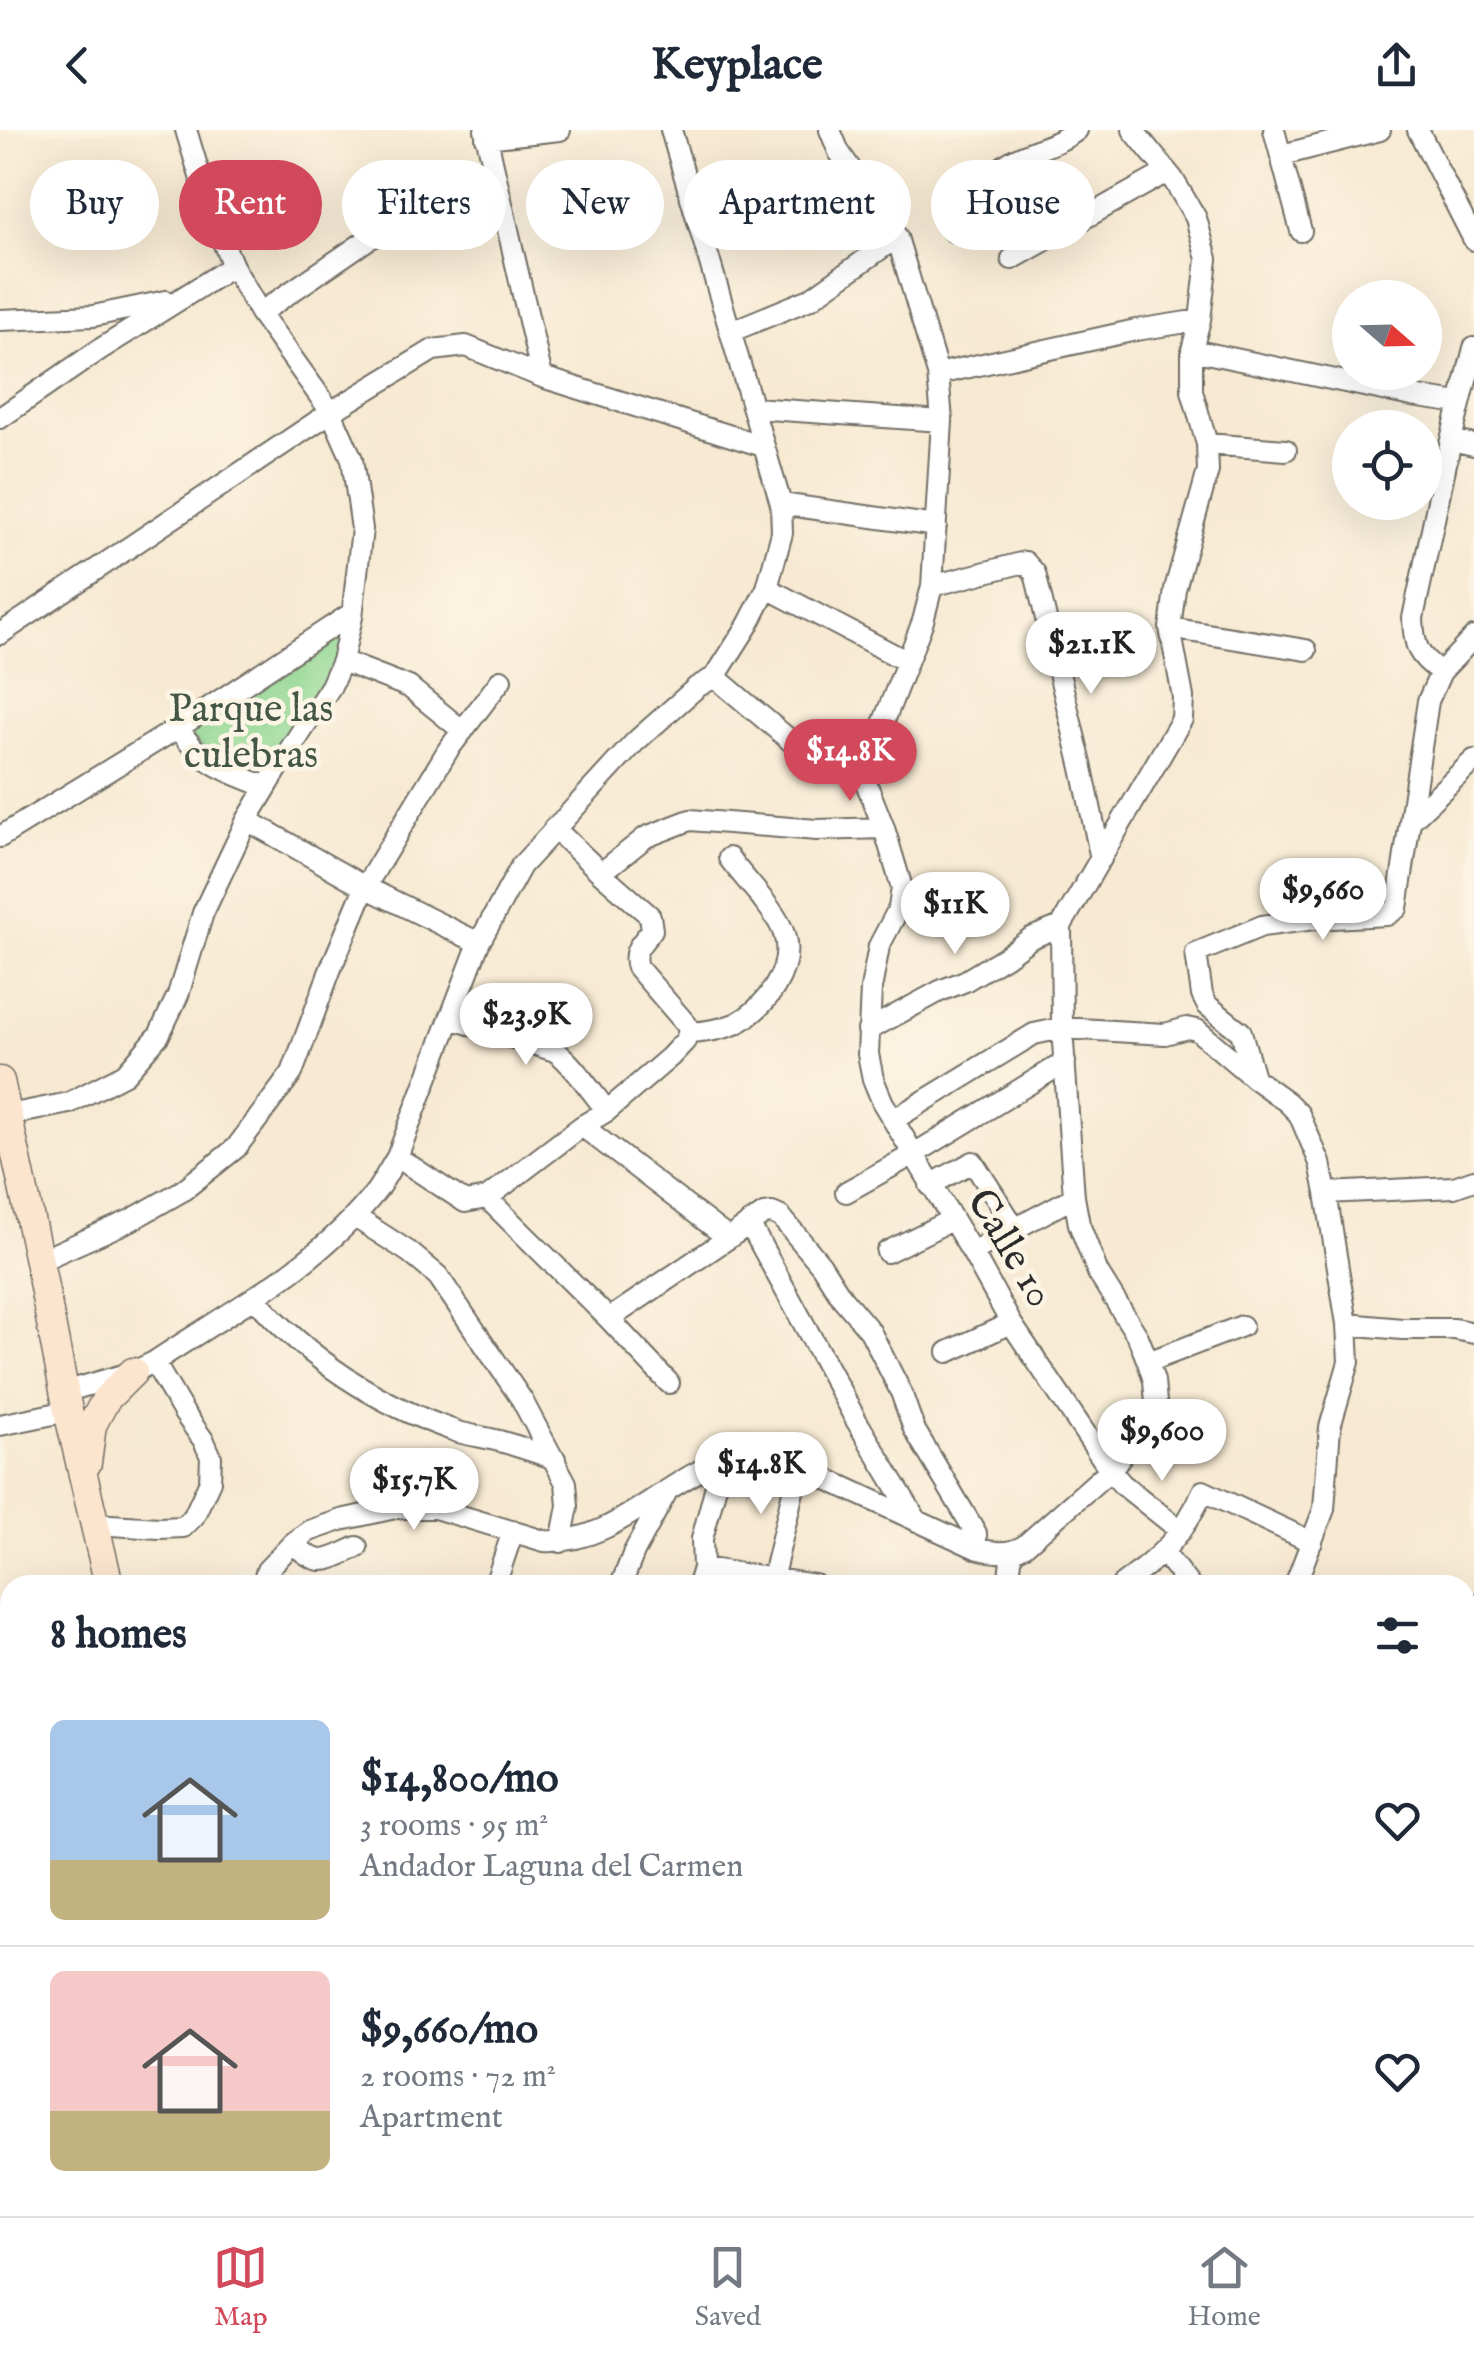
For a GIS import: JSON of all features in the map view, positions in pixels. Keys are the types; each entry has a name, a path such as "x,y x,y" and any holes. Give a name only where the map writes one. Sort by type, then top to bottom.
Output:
{"main road":[{"path":"3,1100 84,1484 108,1575"},
{"path":"0,1193 28,1211"},
{"path":"84,1484 92,1426 106,1399 143,1367"}],"street":[{"path":"3,1100 70,1103 125,1074 159,1035 178,996 203,913 247,820 331,686 342,661 352,614 362,529 352,460 331,412 260,313 234,266 212,216 186,130"},
{"path":"491,160 486,134 560,130"},
{"path":"0,1425 66,1402 143,1367 301,1264 355,1217 379,1188 396,1156 479,943 521,866 634,742 697,687 715,677 748,625 767,588 782,533 781,504 671,130"},
{"path":"830,130 844,160"},
{"path":"1016,160 1077,130"},
{"path":"265,1575 293,1543 309,1532 341,1520 395,1508 435,1508 544,1542 561,1542 604,1530 723,1459 768,1456 799,1466 976,1548 1012,1552 1024,1546 1110,1470 1157,1413 1154,1381 1138,1337 1098,1273 1079,1224 1062,1028 1061,926 1182,719 1182,696 1170,628 1174,589 1208,471 1207,444 1192,391 1192,350 1200,320 1207,259 1196,218 1132,130"},
{"path":"1274,130 1301,230"},
{"path":"1282,156 1380,130"},
{"path":"1418,130 1474,240"},
{"path":"1012,259 1165,173"},
{"path":"506,228 542,376"},
{"path":"260,313 352,250"},
{"path":"732,331 810,299 877,250"},
{"path":"715,677 811,758 863,775 923,621 932,586 942,421 938,374 900,250"},
{"path":"0,418 98,350 234,266"},
{"path":"0,320 93,316 182,297"},
{"path":"93,316 99,321 101,334 98,350"},
{"path":"938,374 1136,330 1200,320"},
{"path":"0,634 331,412 433,350 466,346 542,376 763,446"},
{"path":"1440,672 1425,662 1414,642 1413,618 1450,440 1474,348"},
{"path":"1192,350 1459,403"},
{"path":"753,408 942,421"},
{"path":"1450,440 1474,445"},
{"path":"1207,444 1286,450"},
{"path":"781,504 936,526"},
{"path":"932,586 1026,562 1035,573 1101,859"},
{"path":"767,588 906,662"},
{"path":"0,837 179,728 352,614"},
{"path":"1170,628 1306,650"},
{"path":"1255,1079 1241,1032 1207,1005 1202,995 1196,953 1262,926 1314,918 1387,915 1397,908 1428,701 1440,672 1474,637"},
{"path":"342,661 409,687 463,731"},
{"path":"39,1261 131,1220 182,1191 236,1148 292,1073 365,887 448,750 501,680"},
{"path":"179,728 196,752 228,772 267,787"},
{"path":"1410,821 1474,760"},
{"name":"Calle 10","path":"863,775 902,888 899,908 880,946 871,989 868,1054 883,1103 1011,1323 1110,1470 1181,1531"},
{"path":"247,820 365,887 479,943"},
{"path":"601,873 646,836 690,820 817,830 884,828"},
{"path":"396,1156 465,1202 486,1198 607,1111 670,1057 689,1033 688,1025 634,960 652,930 650,916 554,828"},
{"path":"689,1033 736,1024 755,1011 775,986 785,965 785,937 778,921 729,858"},
{"path":"868,1030 964,981 1031,938 1061,926"},
{"path":"450,1018 554,1050 565,1057 607,1111"},
{"path":"893,1120 1034,1034 1062,1028 1165,1034 1187,1028 1197,1030 1299,1114 1320,1163 1326,1192 1348,1324 1349,1362 1330,1427 1324,1509 1300,1575"},
{"path":"846,1192 1065,1062"},
{"path":"582,1126 728,1238"},
{"path":"930,1185 972,1162 1015,1228"},
{"path":"1326,1192 1454,1187 1474,1180"},
{"path":"972,1252 1074,1196"},
{"path":"486,1198 669,1382"},
{"path":"609,1319 748,1223 764,1214 781,1218 870,1332 901,1392 914,1429 976,1533 976,1548"},
{"path":"355,1217 438,1276 522,1400 566,1483 568,1506 561,1542"},
{"path":"887,1252 951,1220"},
{"path":"748,1223 856,1420 918,1522"},
{"path":"254,1297 310,1353 377,1398 459,1432 555,1459"},
{"path":"948,1352 1011,1323"},
{"path":"1348,1324 1454,1329 1474,1334"},
{"path":"1148,1362 1242,1326"},
{"path":"95,1524 183,1527 194,1516 210,1481 211,1457 204,1441 143,1367"},
{"path":"701,1575 702,1539 723,1459"},
{"path":"773,1575 799,1466"},
{"path":"625,1575 667,1491"},
{"path":"1134,1575 1181,1531 1202,1491 1312,1542"},
{"path":"499,1575 512,1531"},
{"path":"293,1543 307,1557 320,1561 357,1548"},
{"path":"1009,1575 1012,1552"},
{"path":"1163,1552 1181,1575"}],"green space":[{"name":"Parque las culebras","path":"352,617 342,661 267,787 228,771 179,728"}]}
